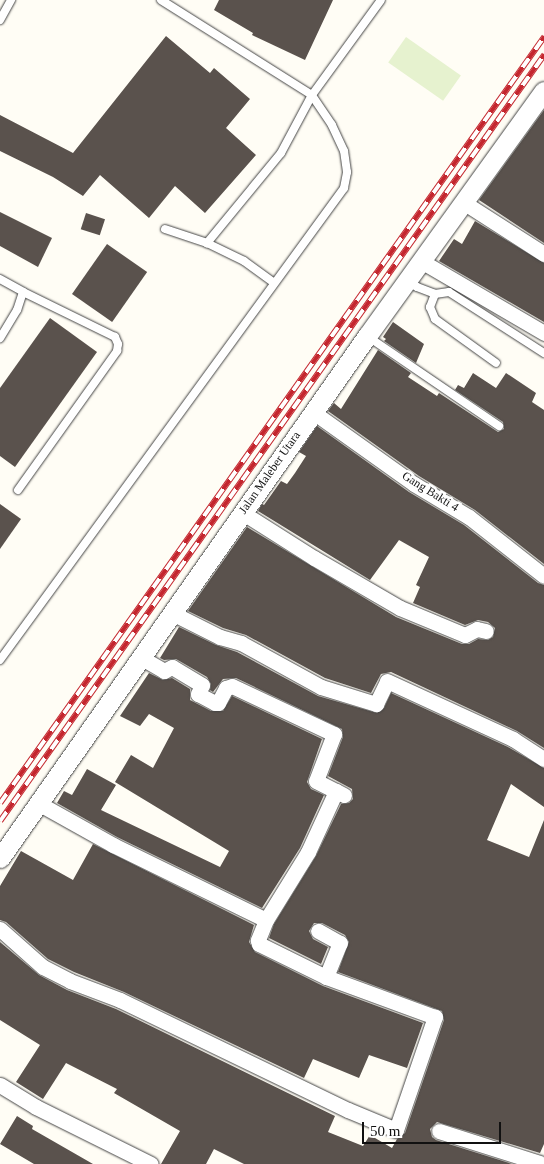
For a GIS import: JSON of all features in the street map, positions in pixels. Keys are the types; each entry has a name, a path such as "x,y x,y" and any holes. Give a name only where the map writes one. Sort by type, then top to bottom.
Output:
{"street":[{"name":"Jalan Maleber Utara","path":"0,858 313,412 544,91"},
{"path":"463,202 544,254"},
{"path":"421,261 544,333"},
{"name":"Gang Bakti 4","path":"313,412 414,484 469,516 544,576"},
{"path":"243,513 314,558 400,608 465,635 478,629 486,631"},
{"path":"172,613 220,637 241,643 321,687 376,704 387,682 513,739 544,760"},
{"path":"0,929 43,967 70,981 120,1000 348,1110 396,1130 435,1017 326,977 259,944 258,940 266,920 308,852 341,793 316,781 334,734 232,686 226,688 218,703 215,704 198,694 202,684 172,667 164,671 140,658"},
{"path":"38,804 113,845 266,920"},
{"path":"318,931 340,943 326,977"},
{"path":"0,1085 36,1107 141,1162"},
{"path":"439,1131 540,1164 544,1159"}],"lane":[{"path":"0,20 11,0"},
{"path":"0,660 344,188 347,172 344,151 332,125 312,96 160,0"},
{"path":"207,243 281,153 312,96 381,0"},
{"path":"166,229 207,243 244,262 274,283"},
{"path":"0,279 115,337 118,344 117,351 18,490"},
{"path":"407,280 417,287 435,294 448,292 544,353"},
{"path":"0,338 17,310 23,292"},
{"path":"435,294 430,307 435,319 496,363"},
{"path":"367,336 499,426"}],"green space":[{"path":"406,37 461,75 443,101 388,62"}],"building":[{"path":"219,0 333,0 305,60 252,35 253,33 214,10"},
{"path":"166,36 210,73 214,68 250,99 226,128 256,155 205,213 175,186 149,218 100,175 83,196 53,177 0,151 0,115 73,153"},
{"path":"544,110 544,243 479,200"},
{"path":"0,212 52,238 38,267 0,246"},
{"path":"86,213 105,219 100,235 81,229"},
{"path":"475,221 544,263 544,322 439,261 454,239 462,244"},
{"path":"107,244 147,272 112,322 72,294"},
{"path":"50,318 97,352 15,467 0,456 0,388"},
{"path":"393,322 424,344 416,363 384,341 386,339 383,337"},
{"path":"378,350 411,373 408,377 437,396 439,393 498,432 504,429 503,422 455,390 458,385 464,388 473,373 496,388 506,373 536,393 532,402 544,410 544,564 475,510 419,476 328,411 334,403 341,409"},
{"path":"317,426 409,492 464,525 538,583 544,585 544,748 517,731 391,672 381,674 371,693 325,678 246,635 223,628 188,611 247,527 396,617 462,644 469,644 478,639 488,640 493,637 495,628 488,622 478,620 465,625 413,603 420,587 416,585 429,557 399,540 370,580 258,511 281,481 287,484 295,473 306,456 299,452"},
{"path":"0,504 21,519 0,549"},
{"path":"179,627 216,645 237,652 318,696 377,713 384,708 391,693 508,747 544,768 544,807 511,784 487,840 529,857 544,820 544,1144 540,1153 437,1122 430,1129 432,1137 436,1140 512,1164 244,1164 214,1149 206,1164 161,1164 180,1131 114,1093 117,1089 66,1063 43,1099 16,1082 40,1045 0,1020 0,942 39,975 67,990 116,1009 335,1116 328,1132 363,1146 370,1135 392,1148 397,1139 405,1133 444,1020 442,1011 338,972 349,942 345,935 322,923 314,923 309,931 313,939 328,947 321,964 269,938 274,924 316,856 341,804 349,803 353,799 352,789 328,776 343,737 342,729 236,678 223,679 213,692 210,690 211,684 207,677 176,659 164,660 160,658"},
{"path":"149,673 163,680 172,678 190,689 190,700 211,711 223,711 232,696 322,739 307,782 311,789 324,795 300,848 262,908 117,837 57,803 64,791 72,795 87,769 116,785 101,810 220,867 229,851 115,782 131,755 153,768 174,728 149,714 140,726 120,716"},
{"path":"93,844 254,925 249,942 255,952 323,986 423,1023 407,1068 369,1055 359,1078 313,1059 304,1078 124,992 74,972 48,959 6,922 0,920 0,886 21,851 73,880"},
{"path":"17,1116 33,1126 32,1129 93,1164 34,1164 0,1144"}],"railway":[{"path":"0,803 544,37"},
{"path":"0,821 544,55"}]}
